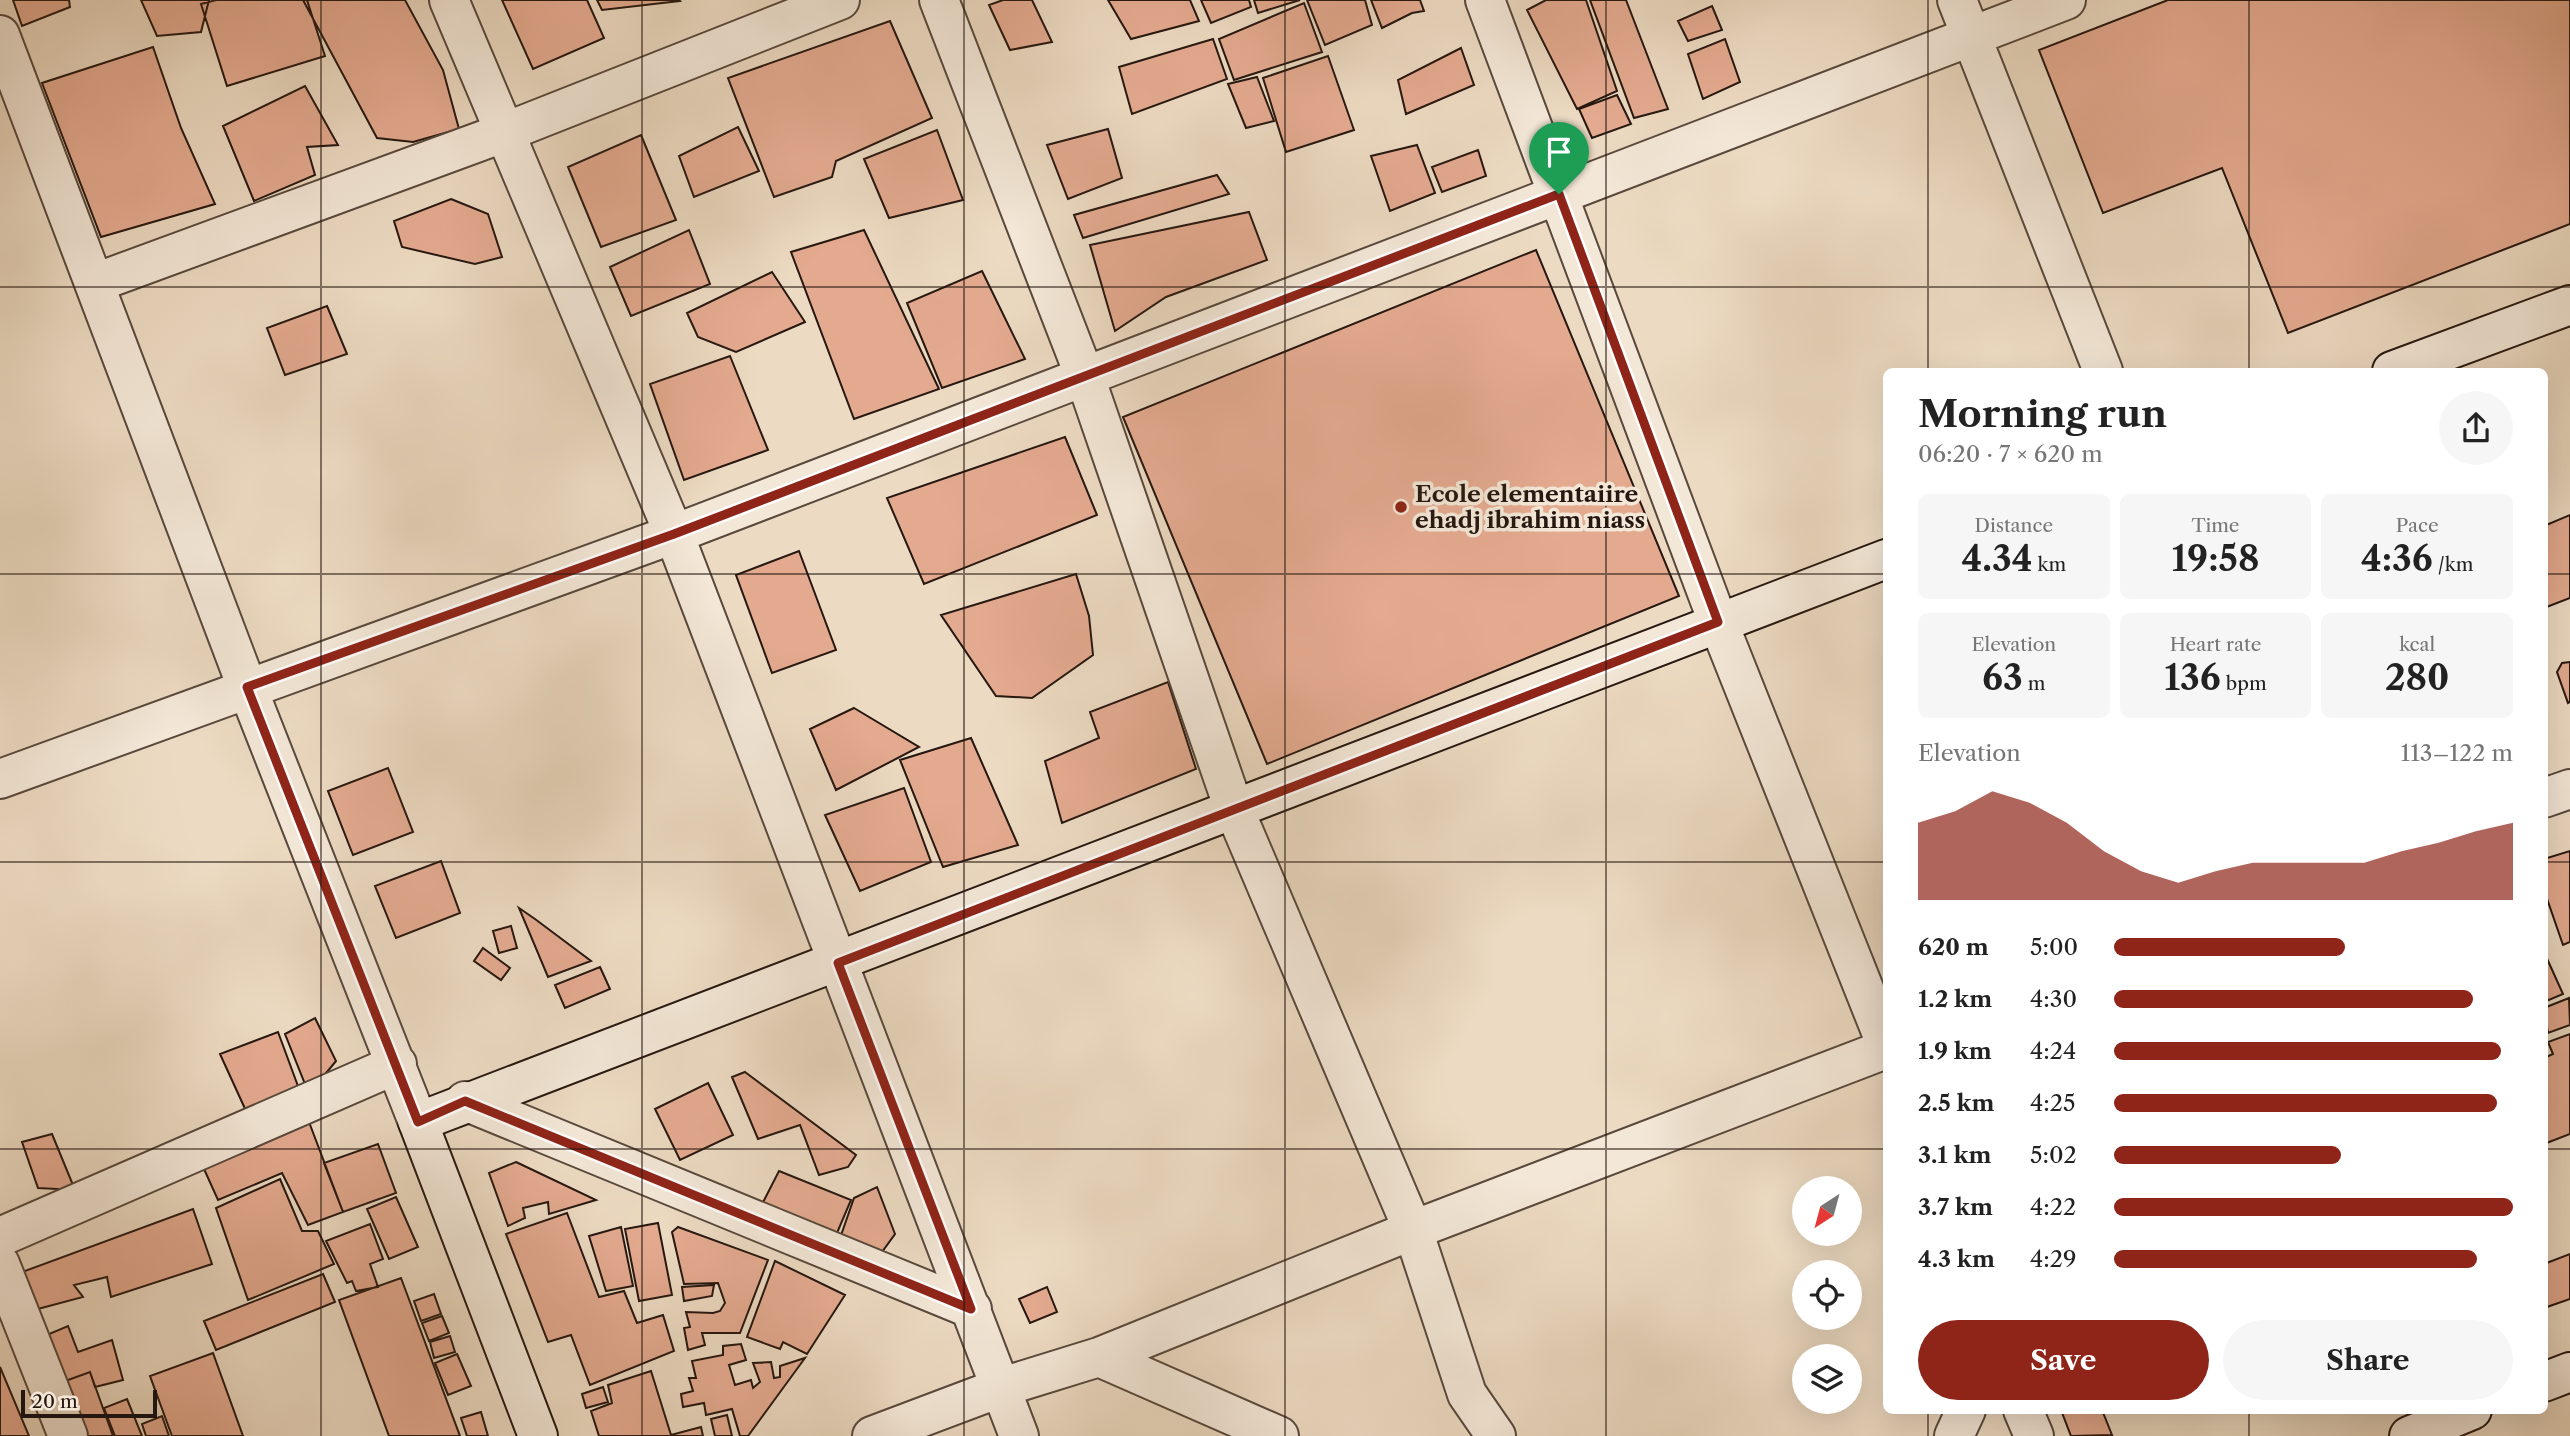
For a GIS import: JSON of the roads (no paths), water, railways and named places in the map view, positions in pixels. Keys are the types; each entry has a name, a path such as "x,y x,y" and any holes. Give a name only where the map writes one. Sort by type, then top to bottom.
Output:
{"street":[{"path":"450,0 503,133 674,534 1019,1436"},
{"path":"95,283 503,133 840,0"},
{"path":"939,0 1084,377 1234,809 1413,1230 1467,1394 1496,1436"},
{"path":"1485,0 1718,622 1883,1036"},
{"path":"1957,0 2102,368"},
{"path":"0,779 674,534 2066,0"},
{"path":"0,34 247,687 397,1064 538,1436"},
{"path":"2400,368 2570,305"},
{"path":"418,1122 465,1101 838,963 1883,560"},
{"path":"2548,797 2570,789"},
{"path":"872,1436 1002,1387 1099,1357 1413,1230 1883,1050"},
{"path":"0,1237 397,1064"},
{"path":"465,1101 971,1309"},
{"path":"0,1264 68,1436"},
{"path":"1099,1357 1279,1436"},
{"path":"2548,1380 2570,1372"},
{"path":"1954,1436 1964,1414"},
{"path":"2025,1414 2034,1436"},
{"path":"2409,1436 2462,1414"}],"place":[{"name":"Ecole elementaiire ehadj ibrahim niass","path":"1401,507"}]}
